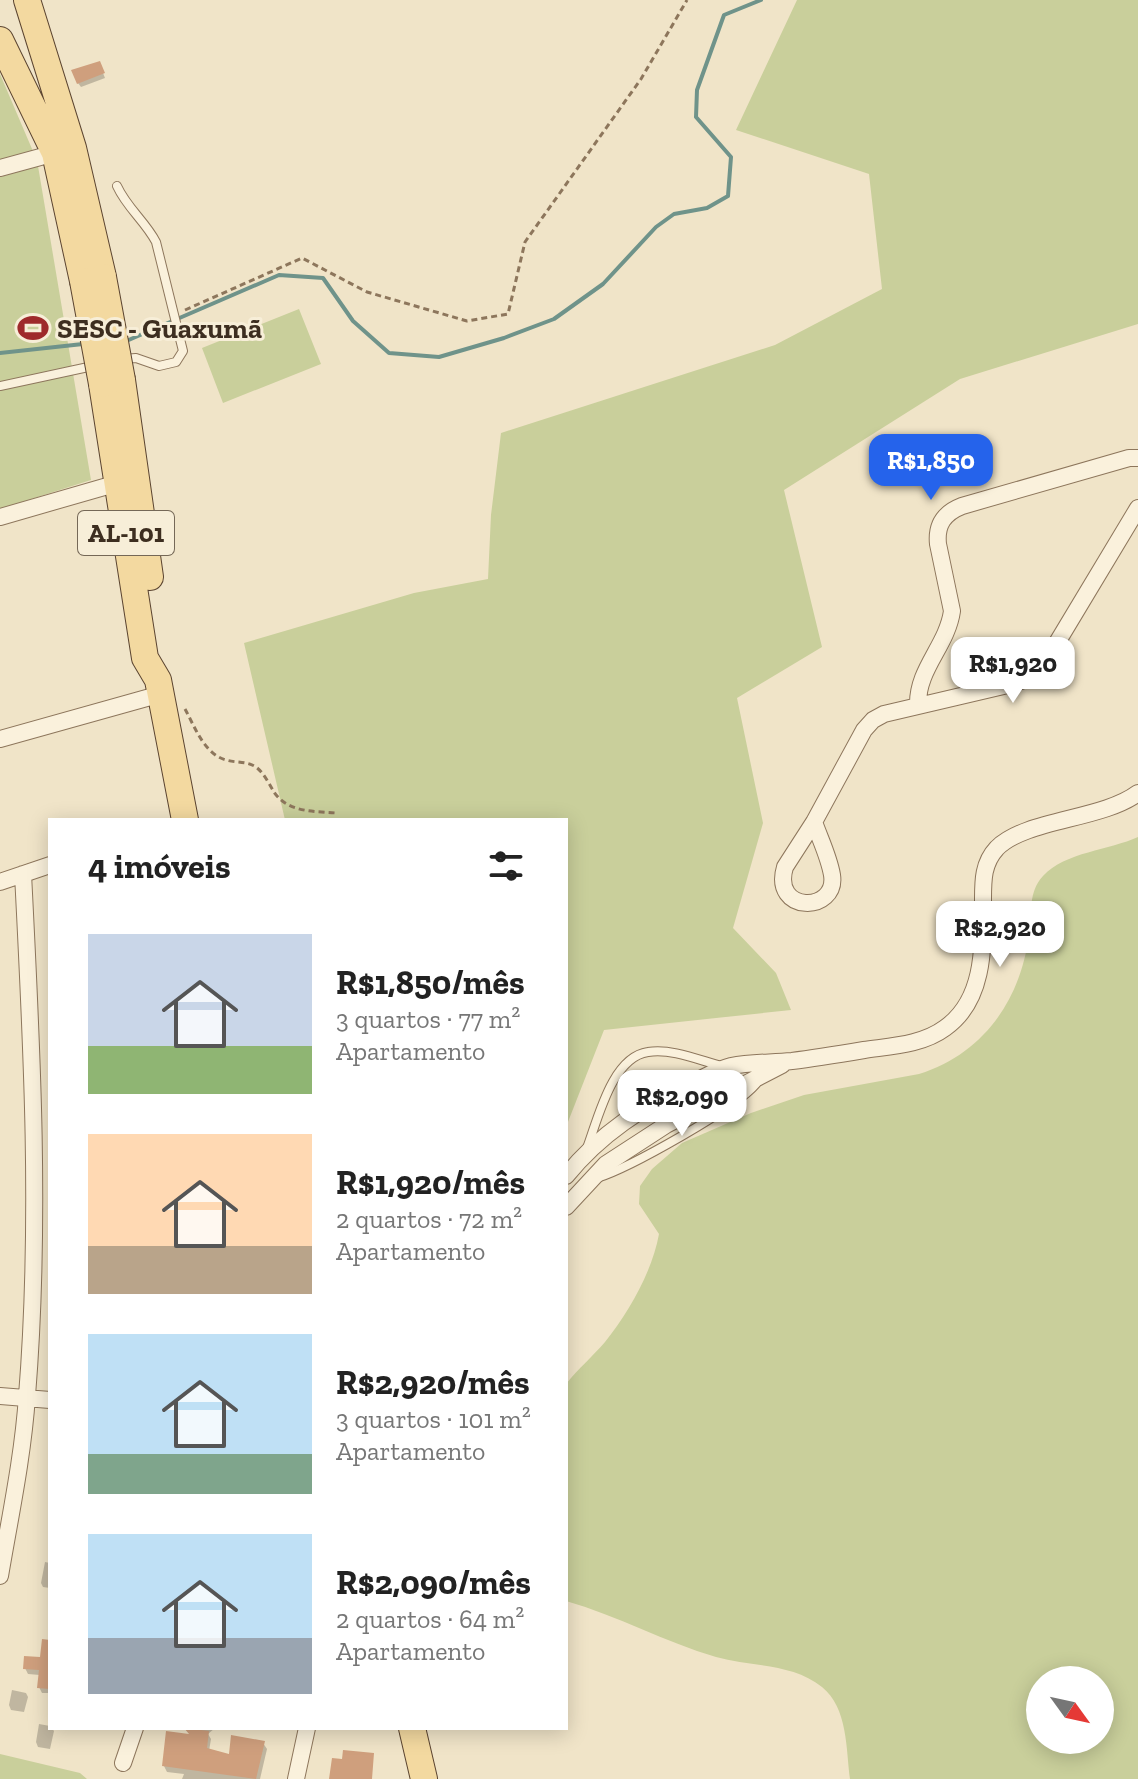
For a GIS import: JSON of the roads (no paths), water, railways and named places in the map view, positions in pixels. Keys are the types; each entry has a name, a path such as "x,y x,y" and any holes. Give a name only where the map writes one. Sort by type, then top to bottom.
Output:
{"main road":[{"name":"AL-101","path":"27,0 73,148 93,279 162,655 159,687 182,818"},
{"name":"AL-101","path":"0,40 55,153 93,279"},
{"name":"AL-101","path":"112,382 118,483 145,658 159,687"},
{"path":"412,1730 424,1779"}],"street":[{"path":"0,168 55,153"},
{"path":"918,705 917,689 951,623 952,611 937,534 945,516 962,506 1117,461 1138,458"},
{"path":"0,517 118,483"},
{"path":"814,822 833,876 823,898 807,904 791,898 782,875 864,730 884,714 1029,678 1043,666 1138,508"},
{"path":"0,739 159,687"},
{"path":"568,1173 601,1138 656,1101 726,1067 790,1061 923,1040 946,1028 964,1009 977,986 981,960 982,881 996,849 1010,838 1109,808 1138,793"},
{"path":"0,882 48,866"},
{"path":"0,1576 27,1398 34,1257 35,1105 23,874"},
{"path":"568,1205 606,1164 666,1125 790,1061"},
{"path":"0,1396 48,1400"},
{"path":"123,1763 134,1730"},
{"path":"296,1779 307,1730"}],"lane":[{"path":"0,386 131,357 155,366 176,362 183,356 156,242 150,230 124,202 117,186"},
{"path":"585,1152 613,1082 632,1057 659,1051 726,1067"}],"waterway":[{"path":"124,342 279,275 323,278 353,321 389,353 439,357 554,319 603,284 656,227 674,214 707,208 728,196 731,157 696,117 697,90 724,15 761,0"},
{"path":"0,353 83,344"}],"place":[{"name":"SESC - Guaxumã","path":"33,328"}]}
